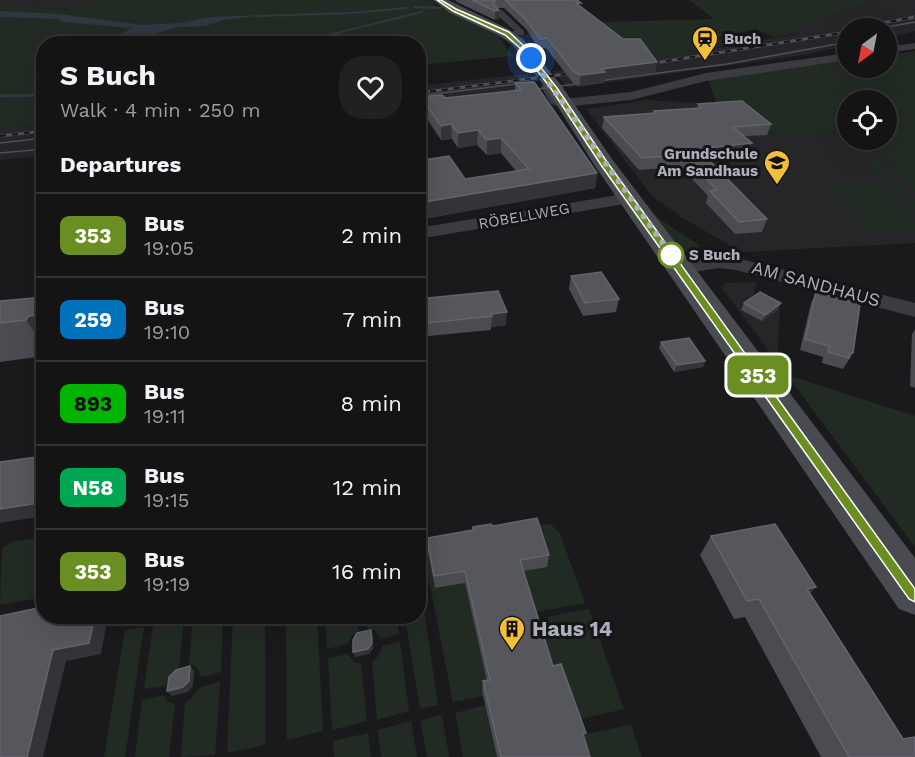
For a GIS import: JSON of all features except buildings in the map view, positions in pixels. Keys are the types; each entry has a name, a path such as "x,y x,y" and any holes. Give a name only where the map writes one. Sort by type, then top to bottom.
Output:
{"main road":[{"path":"439,0 454,10 507,33 522,47 915,594"}],"street":[{"path":"499,12 521,33 507,33"},
{"path":"897,48 915,46"},
{"path":"563,103 621,98 705,76 837,58"},
{"name":"RÖBELLWEG","path":"426,233 630,198"},
{"name":"AM SANDHAUS","path":"681,268 719,262 737,264 915,310"}],"shaded area":[{"path":"0,0 96,0 70,10 0,5"},
{"path":"96,0 431,0 437,6 498,35 512,56 426,64 426,36 36,36 36,126 0,129 0,5 70,10"},
{"path":"689,0 881,0 852,5 851,9 795,24 792,29 802,32 774,37 756,29 717,38 723,40 767,39 650,58 604,26 602,22 714,19"},
{"path":"881,0 915,0 915,31 897,36 897,18 837,18 837,48 803,55 568,88 553,71 725,47 800,33 792,29 795,24 851,9 851,5"},
{"path":"0,11 58,14 143,25 179,23 212,17 264,15 222,20 206,26 178,27 146,36 117,36 132,28 62,22 58,19 0,17"},
{"path":"915,51 915,193 878,150 897,150 897,90 837,90 837,132 777,136 749,106 717,104 708,80 837,61 837,78 897,78 897,54"},
{"path":"527,74 540,92 426,107 426,85"},
{"name":"Grundschule Am Sandhaus","path":"647,100 749,106 777,136 837,132 837,150 878,150 915,193 915,243 743,252 681,217 651,195 586,109"},
{"path":"36,126 36,157 0,160 0,129"},
{"path":"860,150 871,150 915,201 915,215"},
{"path":"829,181 883,183 915,222 915,231 863,229"},
{"path":"655,216 699,245 699,251 692,252 679,247"},
{"path":"757,282 753,295 780,310 777,362 722,288 725,283"},
{"path":"787,375 915,416 915,547"},
{"path":"546,524 552,525 560,534 585,603 531,613 490,534"},
{"path":"472,537 435,588 465,583 489,690 482,691 483,696 453,702 426,566 426,545"},
{"path":"36,538 36,598 0,605 2,549 11,542"},
{"path":"589,609 624,709 575,720 550,676 536,629 550,627 547,617"},
{"path":"426,623 438,705 420,709 406,624"},
{"path":"184,624 179,667 172,672 165,686 144,689 153,626"},
{"path":"192,624 223,624 221,672 201,677 196,666 189,664"},
{"path":"233,624 265,624 265,745 227,753"},
{"path":"286,624 317,624 323,731 287,740"},
{"path":"325,624 358,624 359,630 351,637 348,644 327,649"},
{"path":"367,624 398,624 399,634 381,639 375,631 367,628"},
{"path":"144,627 125,757 104,757 125,630"},
{"path":"400,642 409,711 377,720 372,662 378,657 382,646"},
{"path":"347,654 355,662 361,664 367,721 332,730 328,658"},
{"path":"220,682 215,755 181,757 185,702 192,698 200,687"},
{"path":"164,695 168,702 175,704 169,757 135,757 142,700"},
{"path":"485,705 497,757 463,757 455,713"},
{"path":"442,715 449,757 427,757 420,720"},
{"path":"411,721 417,757 381,757 378,730"},
{"path":"631,725 642,757 583,757 580,735"},
{"path":"368,733 371,757 334,757 333,741"}],"waterway":[{"path":"414,7 441,8"},
{"path":"256,16 352,13 408,8"},
{"path":"324,36 422,12"},
{"path":"0,96 36,95"}],"tram line":[{"path":"897,25 915,22"},
{"path":"523,91 727,64 837,44"},
{"path":"426,95 532,82"},
{"path":"0,143 36,139"},
{"path":"0,153 36,150"}],"railway":[{"path":"897,20 915,17"},
{"path":"642,65 837,34"},
{"path":"426,92 582,72"},
{"path":"0,136 36,132"}],"bus line":[{"name":"353","path":"439,0 454,10 507,33 518,42 555,89 594,149 915,594"}],"place":[{"name":"Buch","path":"705,62"},
{"name":"Grundschule Am Sandhaus","path":"777,186"},
{"name":"S Buch","path":"671,255"},
{"name":"Haus 14","path":"512,652"}],"route":[{"path":"531,58 671,255"}]}
